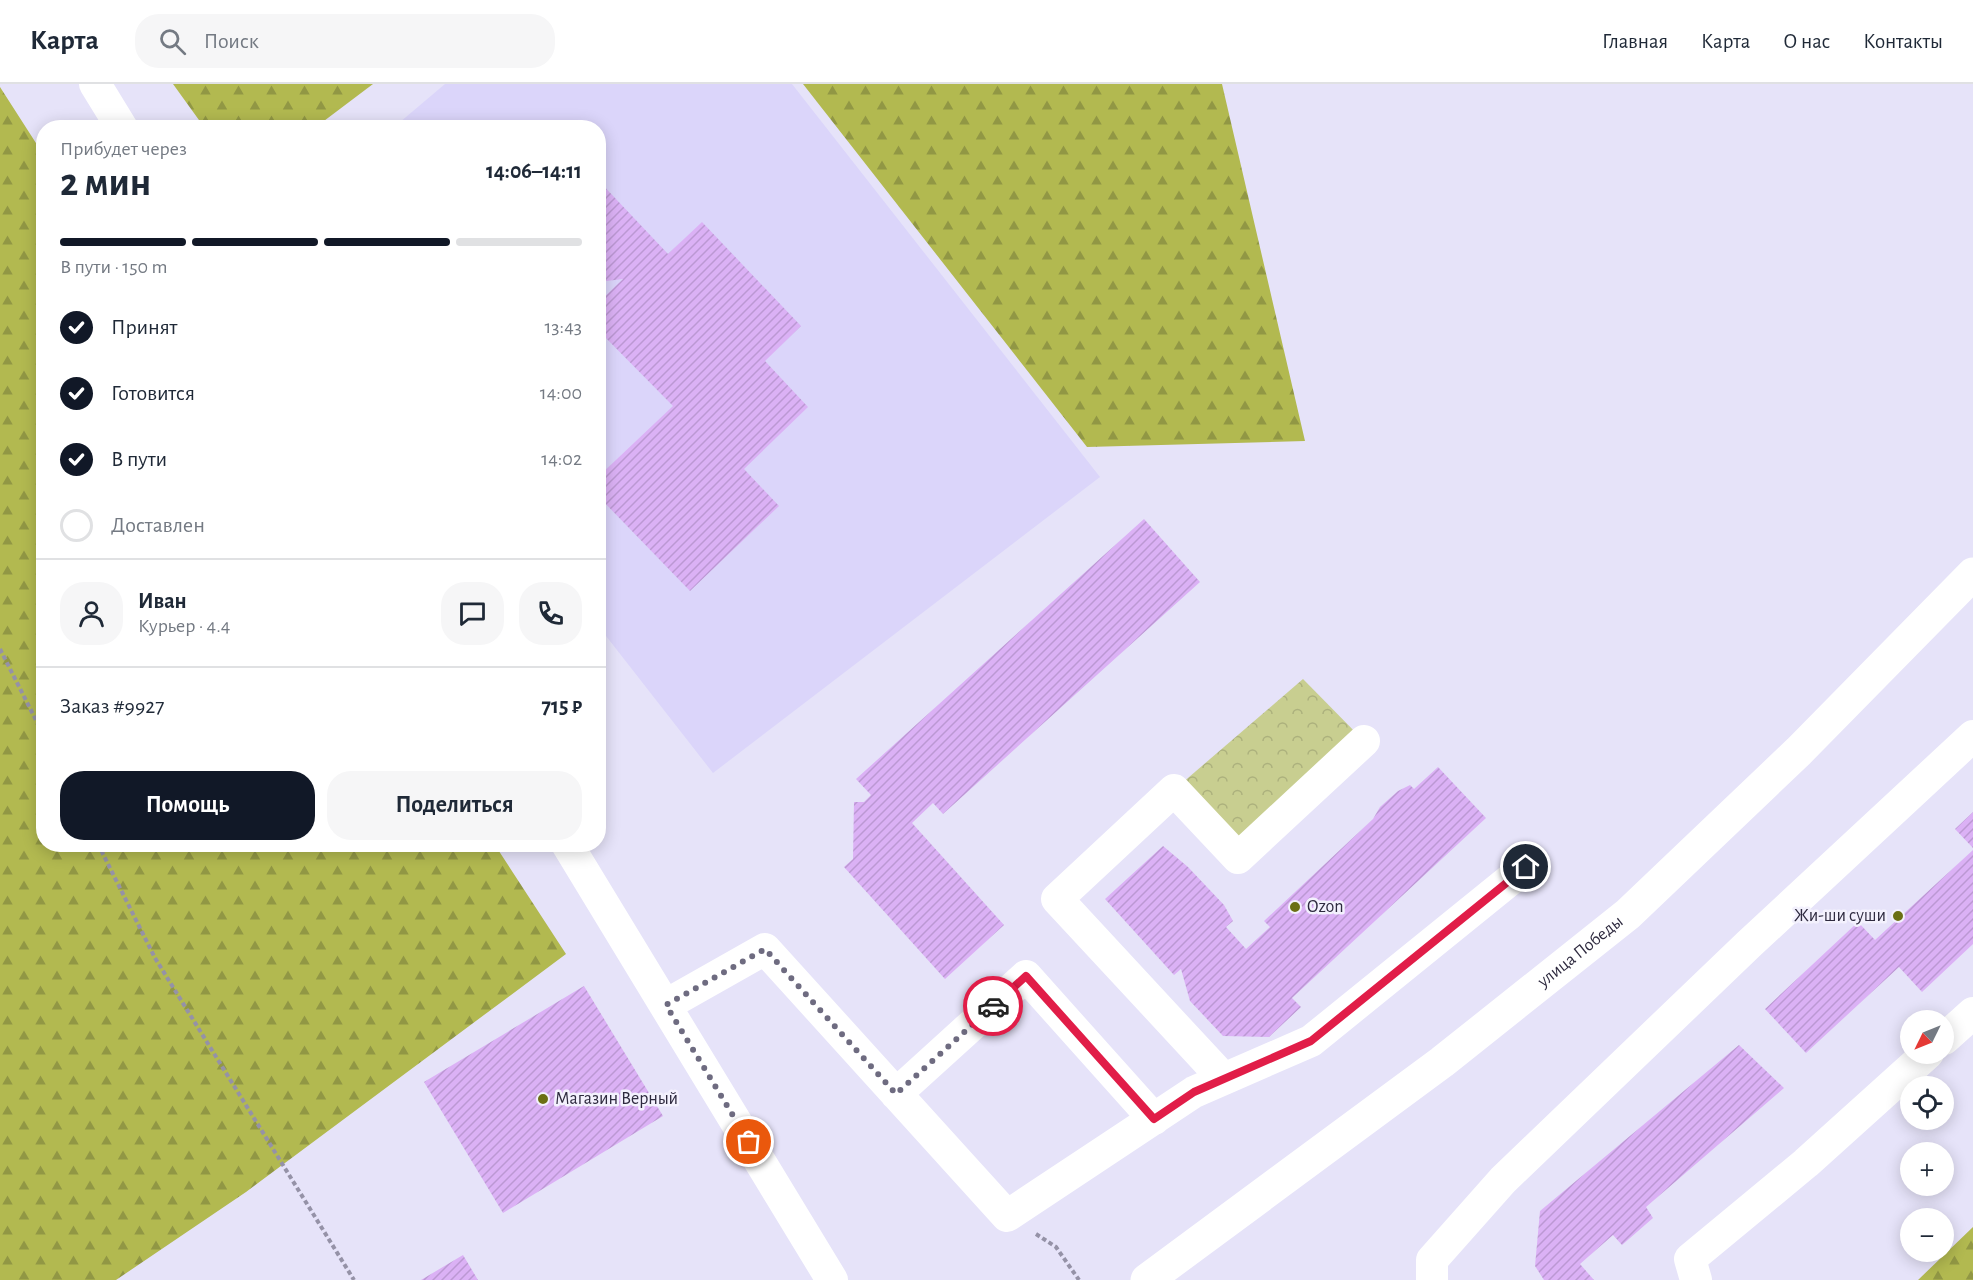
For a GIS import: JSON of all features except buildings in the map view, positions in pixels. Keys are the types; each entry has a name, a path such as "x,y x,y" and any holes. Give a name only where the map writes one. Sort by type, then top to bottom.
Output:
{"main road":[{"name":"улица Победы","path":"1147,1280 1442,1062 1628,914 1799,751 1973,574"}],"street":[{"path":"95,84 117,120"},
{"path":"1432,1280 1432,1260 1503,1180 1749,944 1973,736"},
{"path":"1223,1078 1057,899 1174,790 1238,858 1364,741"},
{"path":"572,852 832,1280"},
{"path":"666,1005 765,949 1007,1216 1194,1092 1311,1041 1526,867"},
{"path":"896,1094 1026,976 1154,1119"},
{"path":"1954,1030 1973,1013"},
{"path":"1696,1280 1690,1259 1806,1163 1916,1064"}],"path":[{"path":"0,649 36,720"},
{"path":"102,852 154,958 354,1280"},
{"path":"1007,1216 1056,1247 1079,1280"}],"shaded area":[{"path":"445,84 792,84 1100,477 713,773 606,636 606,120 402,120"}],"green space":[{"path":"173,84 373,84 325,120 199,120"},
{"path":"803,84 1222,84 1305,441 1087,447"},
{"path":"0,87 36,143 36,852 500,852 566,954 246,1192 116,1280 0,1280"},
{"path":"1303,679 1364,741 1242,854 1174,790"},
{"path":"1973,1227 1973,1280 1918,1280 1937,1262 1954,1262 1954,1245"}],"way so far":[{"path":"749,1142 666,1005 765,949 896,1094 993,1006"}],"place":[{"name":"Ozon","path":"1295,907"},
{"name":"Жи-ши суши","path":"1898,916"},
{"name":"Магазин Верный","path":"543,1099"}],"route":[{"path":"993,1006 1026,976 1154,1119 1194,1092 1311,1041 1526,867"}]}
